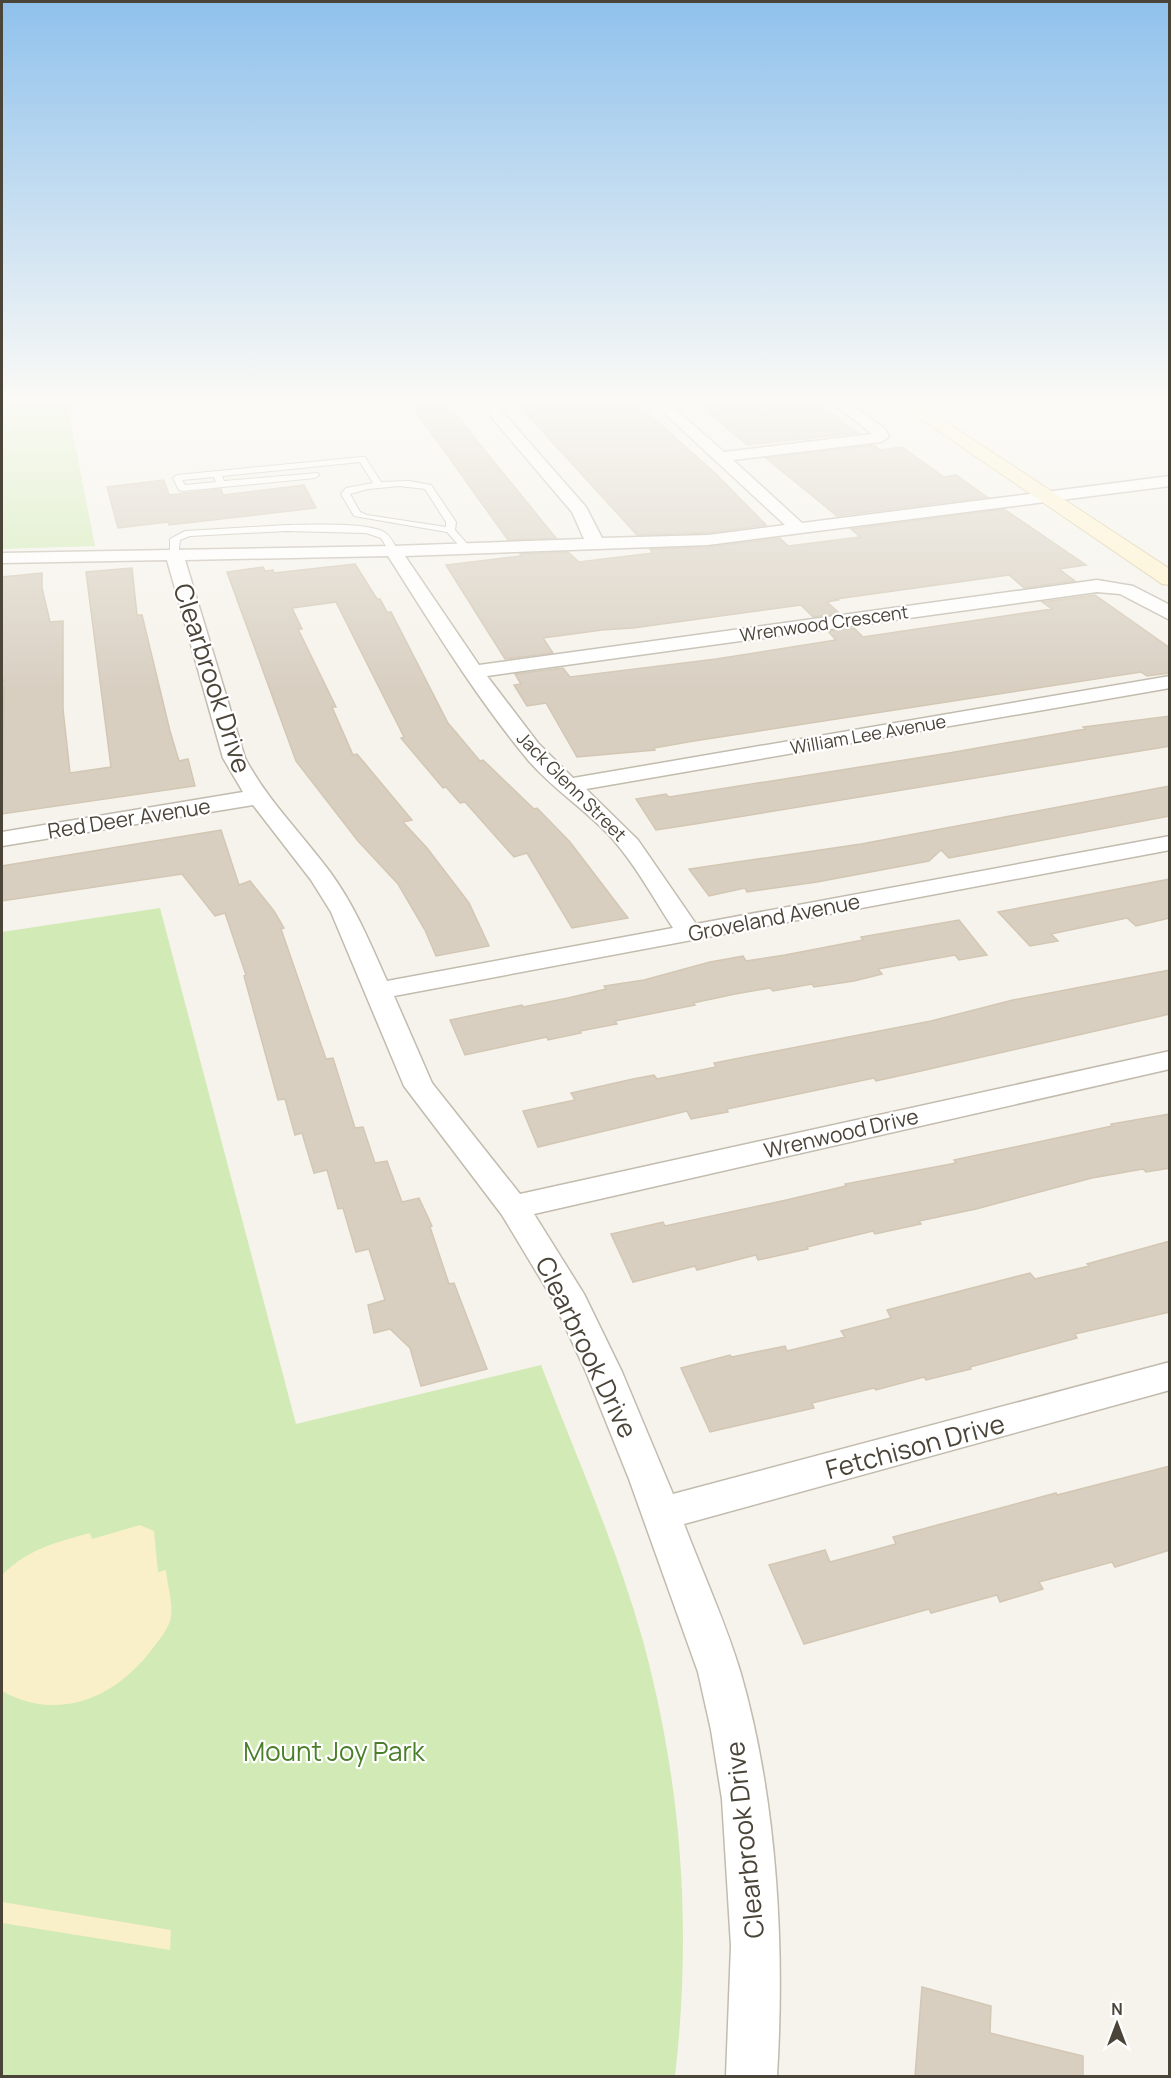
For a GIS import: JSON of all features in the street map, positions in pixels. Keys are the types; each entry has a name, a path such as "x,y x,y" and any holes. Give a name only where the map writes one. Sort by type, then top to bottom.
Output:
{"main road":[{"path":"1074,496 1170,558"},
{"path":"1044,497 1170,579"}],"street":[{"path":"567,496 580,511 596,545"},
{"path":"764,496 798,528"},
{"path":"2,558 596,545 708,540 1053,496"},
{"name":"Jack Glenn Street","path":"393,550 473,672 531,750 566,786 607,819 631,845 689,933"},
{"name":"Clearbrook Drive","path":"175,555 180,581 234,758 244,778 334,895 379,991 419,1086 513,1207 567,1294 604,1372 661,1514 719,1672 733,1730 745,1798 755,1946 752,2076"},
{"name":"Wrenwood Crescent","path":"473,672 1096,586 1123,587 1140,594 1170,614"},
{"name":"William Lee Avenue","path":"566,786 1170,682"},
{"name":"Red Deer Avenue","path":"2,839 257,797"},
{"name":"Groveland Avenue","path":"379,991 1170,843"},
{"name":"Wrenwood Drive","path":"513,1207 1170,1060"},
{"name":"Fetchison Drive","path":"661,1514 1170,1376"}],"lane":[{"path":"346,496 357,514 407,524 450,525"},
{"path":"433,496 466,548"}],"green space":[{"path":"2,496 85,496 95,546 2,549"},
{"name":"Mount Joy Park","path":"160,908 296,1424 541,1365 609,1536 633,1606 667,1749 675,1803 683,1911 683,1966 675,2076 2,2076 2,932"}],"sand":[{"path":"140,1525 154,1531 158,1572 166,1570 171,1616 164,1633 139,1665 104,1692 85,1700 65,1704 45,1705 23,1700 2,1691 3,1574 22,1558 55,1543 90,1533 92,1539"},
{"path":"2,1902 171,1930 170,1950 2,1923"}],"building":[{"path":"109,496 310,496 316,508 169,525 168,522 118,528"},
{"path":"476,496 522,496 556,538 508,540"},
{"path":"601,496 738,496 766,525 708,533 637,535"},
{"path":"812,496 987,497 837,516"},
{"path":"1004,509 1086,565 1059,569 1075,581 1024,588 1009,575 836,599 838,600 827,602 839,613 813,617 801,605 543,638 553,653 505,659 446,565 521,556 520,554 568,552 579,562 653,553 650,549 708,547 780,538 788,546 860,537 851,529"},
{"path":"355,564 377,599 380,599 387,612 391,612 448,723 480,761 483,760 534,809 537,808 570,842 628,918 572,928 527,853 514,857 465,802 460,803 446,787 443,788 401,738 404,737 336,602 292,608 302,629 298,629 336,707 332,707 353,755 357,754 412,820 403,822 427,848 469,903 489,946 436,956 425,930 398,884 358,841 296,761 227,572 263,567 265,571 273,570 274,573"},
{"path":"132,568 137,615 142,615 170,731 179,761 188,759 195,786 2,814 4,680 2,681 2,577 42,573 42,588 50,622 63,621 63,709 70,773 111,767 86,572"},
{"path":"1095,595 1170,648 1170,673 1147,676 1141,672 694,741 654,748 655,750 577,757 546,703 527,706 514,685 521,684 515,674 563,668 570,677 716,659 836,640 828,631 854,628 863,637 1052,609 1042,602"},
{"path":"1170,716 1170,746 695,824 656,830 636,799 666,794 669,797 949,753 1085,729 1083,727"},
{"path":"1170,786 1170,816 949,858 941,850 929,861 817,882 747,892 745,888 709,896 689,869 861,844"},
{"path":"221,830 239,885 250,881 274,911 284,928 281,929 326,1059 333,1058 355,1128 363,1127 375,1163 387,1161 402,1202 419,1198 432,1226 430,1227 449,1284 454,1283 487,1369 421,1386 410,1348 390,1329 374,1333 368,1305 385,1300 369,1249 356,1252 343,1208 338,1209 327,1170 314,1173 302,1133 295,1135 285,1099 278,1100 244,976 246,975 225,913 215,916 182,874 2,901 2,866"},
{"path":"1170,879 1170,918 1136,926 1127,918 1051,934 1058,941 1030,946 998,912"},
{"path":"959,920 987,955 959,960 955,955 878,969 882,974 854,981 814,987 812,984 773,991 770,988 735,994 693,1003 695,1005 615,1021 617,1024 580,1031 581,1033 548,1040 547,1037 465,1055 450,1020 568,998 606,989 604,986 644,980 710,962 743,956 746,961 785,955 863,940 861,937"},
{"path":"1170,970 1170,1014 876,1081 874,1078 727,1109 728,1112 691,1119 687,1111 538,1147 523,1111 575,1100 571,1093 633,1079 654,1075 657,1079 716,1067 714,1063 931,1021 1013,1000"},
{"path":"1170,1114 1170,1168 1146,1172 1143,1169 1092,1178 976,1209 919,1221 921,1224 875,1234 873,1231 758,1260 756,1255 697,1270 695,1266 633,1282 611,1234 663,1222 665,1226 782,1201 846,1186 845,1184 956,1163 954,1160 1112,1126 1111,1124"},
{"path":"1170,1241 1170,1312 1075,1334 1077,1338 970,1367 971,1369 926,1380 924,1377 876,1390 874,1388 812,1403 814,1408 710,1432 681,1368 730,1355 732,1357 785,1346 787,1351 845,1337 841,1331 891,1318 887,1310 1030,1273 1035,1279 1089,1266 1087,1264"},
{"path":"1170,1466 1170,1550 1115,1567 1112,1562 1039,1582 1043,1589 1000,1602 997,1595 931,1613 929,1609 804,1644 769,1565 825,1550 830,1562 896,1544 893,1537 1056,1493 1057,1495"},
{"path":"922,1987 991,2006 990,2033 1083,2056 1083,2076 915,2076"}]}
